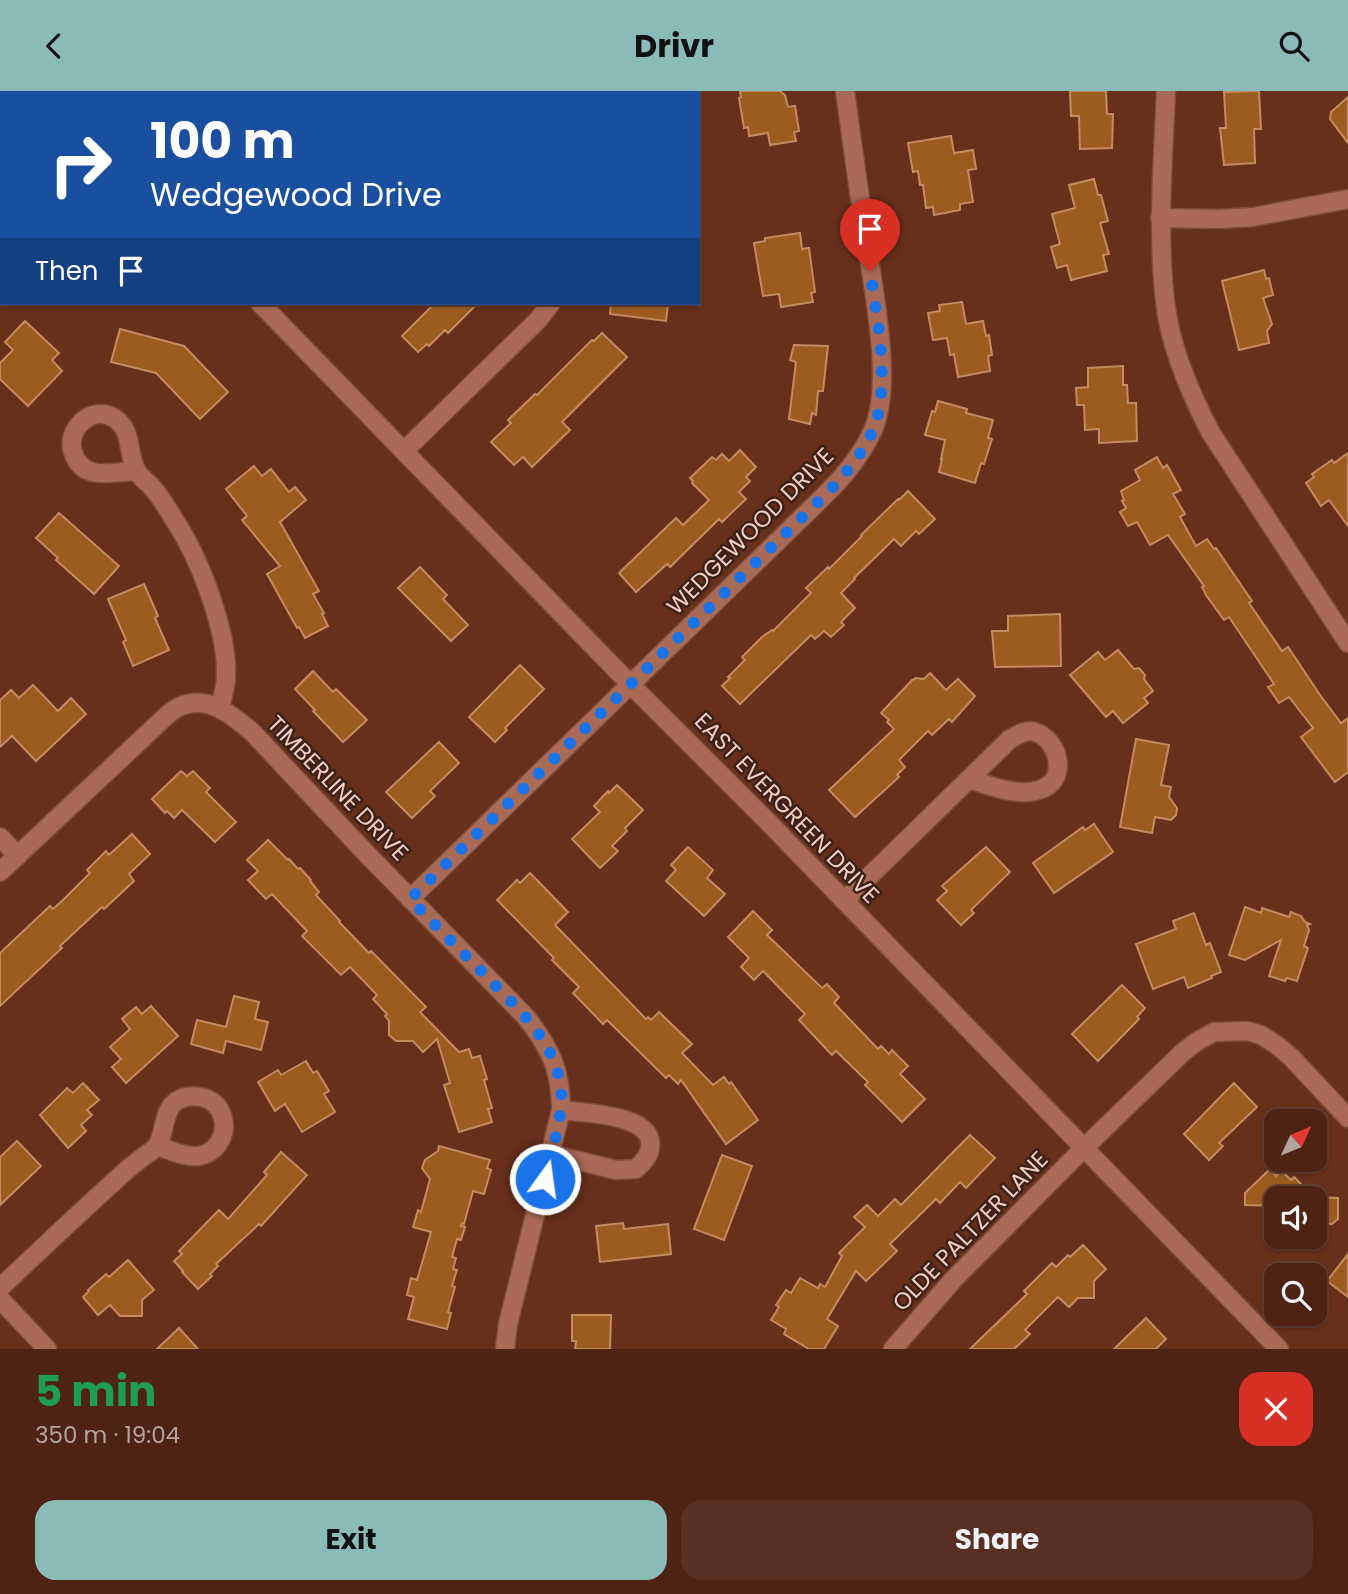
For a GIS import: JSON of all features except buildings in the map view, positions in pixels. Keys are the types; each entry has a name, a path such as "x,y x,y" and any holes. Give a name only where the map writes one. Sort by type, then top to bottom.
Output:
{"street":[{"name":"WEDGEWOOD DRIVE","path":"410,899 837,482 866,444 874,428 880,398 881,364 845,91"},
{"path":"1166,91 1160,218 1165,303 1175,345 1196,403 1224,456 1348,643"},
{"path":"1160,218 1253,217 1348,199"},
{"name":"EAST EVERGREEN DRIVE","path":"262,305 1279,1349"},
{"path":"404,451 539,319 550,305"},
{"path":"0,872 178,707 197,701 220,708 226,678 225,652 200,567 177,523 153,488 136,471"},
{"name":"TIMBERLINE DRIVE","path":"220,708 252,732 526,1017 544,1041 556,1067 561,1090 561,1109 508,1324 505,1349"},
{"path":"844,901 969,779 1010,739 1024,732 1035,731 1048,739 1059,765 1056,777 1045,788 1033,790 1016,792 969,779"},
{"path":"0,837 18,856"},
{"name":"OLDE PALTZER LANE","path":"893,1349 953,1280 1084,1148 1182,1053 1214,1032 1247,1031 1261,1035 1292,1058 1348,1118"},
{"path":"551,1154 616,1170 636,1169 650,1152 650,1140 646,1130 636,1123 561,1109"},
{"path":"0,1288 118,1178 157,1146"},
{"path":"0,1299 47,1349"}],"route":[{"path":"545,1179 561,1109 561,1090 556,1067 544,1041 526,1017 410,899 787,532 853,463 874,428 880,398 878,323 870,271"}]}
